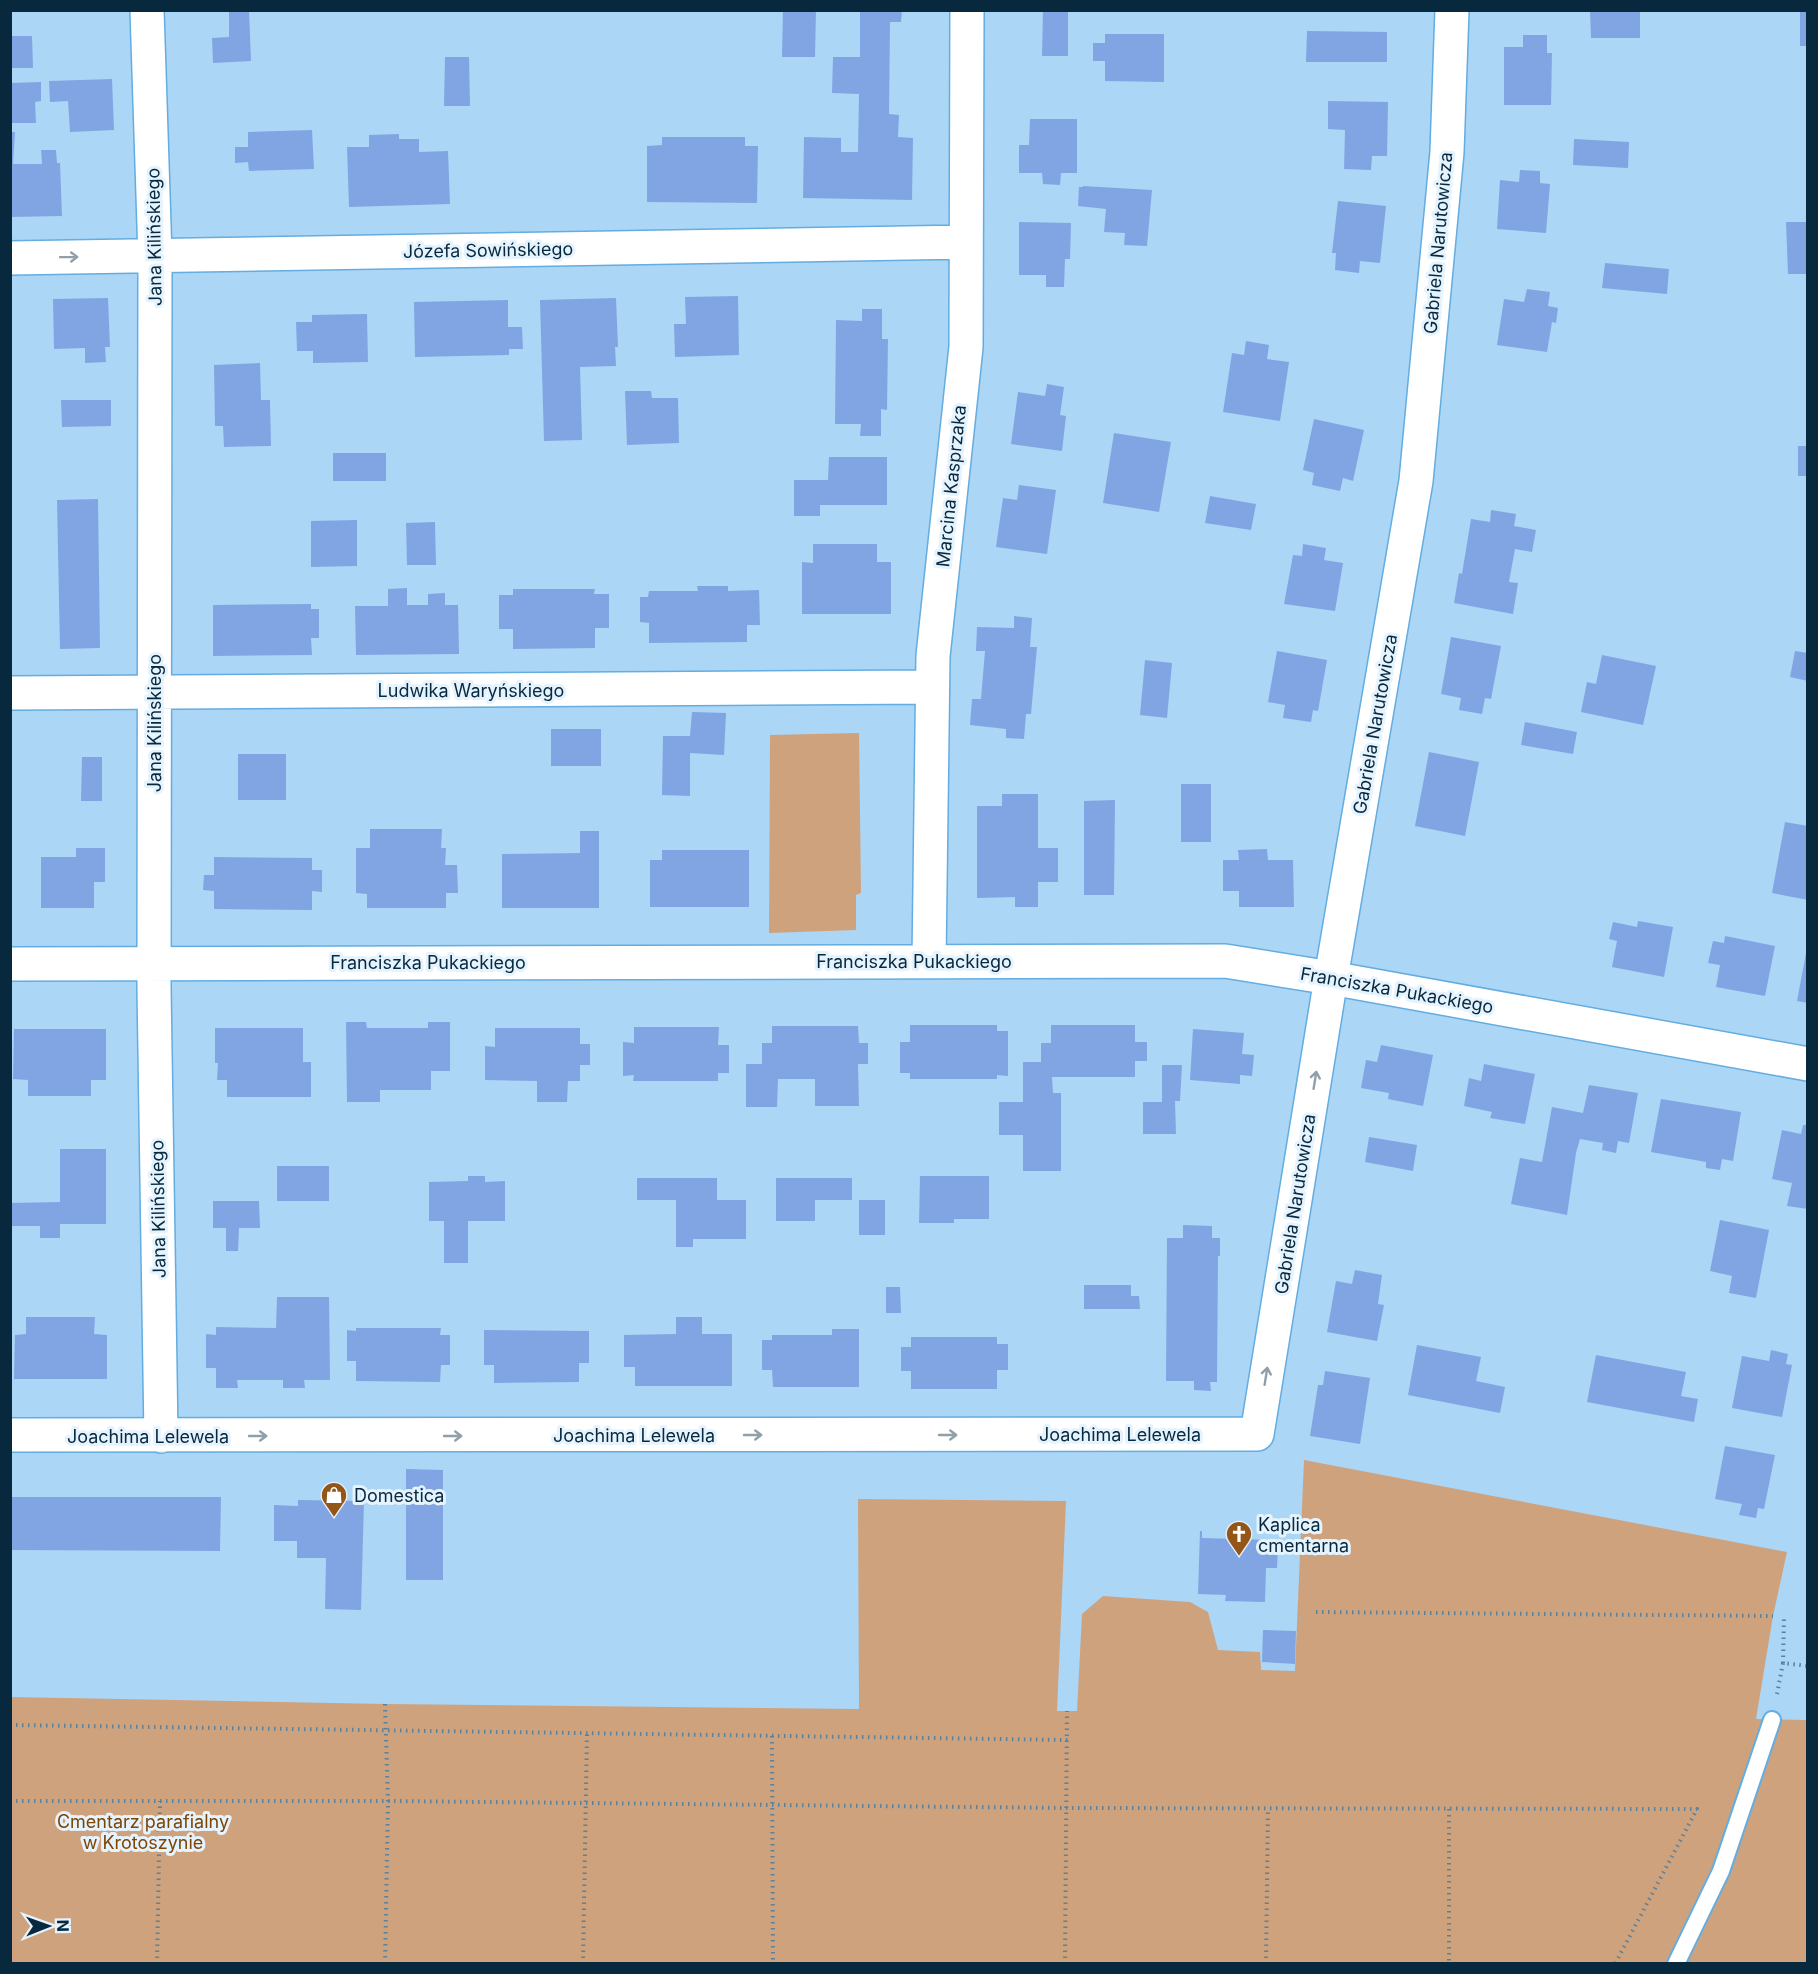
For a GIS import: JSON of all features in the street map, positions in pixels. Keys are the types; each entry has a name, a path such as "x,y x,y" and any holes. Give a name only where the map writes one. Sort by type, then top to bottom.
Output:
{"street":[{"name":"Jana Kilińskiego","path":"147,10 155,256 154,963 160,1436"},
{"name":"Marcina Kasprzaka","path":"929,962 933,656 966,347 968,10"},
{"name":"Gabriela Narutowicza","path":"1257,1434 1416,481 1447,152 1452,10"},
{"name":"Józefa Sowińskiego","path":"10,258 966,242"},
{"name":"Ludwika Waryńskiego","path":"10,693 932,687"},
{"name":"Franciszka Pukackiego","path":"10,964 1225,961 1332,978 1808,1065"},
{"name":"Joachima Lelewela","path":"10,1435 1257,1434"}],"lane":[{"path":"1676,1964 1720,1871 1772,1720"}],"path":[{"path":"1316,1611 1773,1616"},
{"path":"1772,1720 1783,1663 1784,1617"},
{"path":"1783,1663 1808,1666"},
{"path":"385,1704 388,1801 386,1964"},
{"path":"1065,1964 1067,1712"},
{"path":"10,1725 1068,1740"},
{"path":"582,1964 587,1733"},
{"path":"772,1736 773,1964"},
{"path":"10,1801 388,1801 1067,1808 1697,1809 1615,1964"},
{"path":"158,1964 160,1801"},
{"path":"1266,1964 1268,1808"},
{"path":"1449,1809 1449,1964"}],"green space":[{"path":"859,733 861,893 856,895 856,930 769,933 770,735"},
{"name":"Cmentarz parafialny w Krotoszynie","path":"1304,1460 1787,1552 1773,1616 1756,1719 1807,1720 1807,1963 11,1964 11,1697 859,1709 858,1499 1066,1501 1057,1711 1077,1711 1082,1614 1103,1596 1190,1602 1208,1612 1218,1650 1260,1652 1261,1670 1295,1671"}],"building":[{"path":"229,10 249,10 251,61 213,63 212,38 229,37"},
{"path":"783,10 816,10 815,57 782,57"},
{"path":"860,10 902,10 901,22 890,22 889,114 899,115 898,137 913,138 912,200 803,198 804,137 841,138 841,152 858,152 859,94 832,93 833,57 860,57"},
{"path":"1043,10 1068,10 1068,56 1042,56"},
{"path":"1590,10 1640,10 1640,38 1591,38"},
{"path":"1800,10 1808,10 1808,46 1800,46"},
{"path":"1307,31 1387,32 1387,62 1306,62"},
{"path":"1105,34 1164,34 1164,82 1105,81 1105,61 1093,61 1093,43 1105,43"},
{"path":"1523,35 1547,35 1547,53 1552,53 1551,105 1504,105 1504,47 1523,47"},
{"path":"10,36 32,36 33,68 10,68"},
{"path":"445,57 469,57 470,106 444,106"},
{"path":"112,79 114,130 70,132 68,101 50,102 49,81"},
{"path":"41,82 41,101 35,102 36,123 10,123 10,83"},
{"path":"1328,101 1388,102 1387,156 1372,156 1371,170 1344,169 1345,130 1328,129"},
{"path":"1030,119 1077,119 1077,173 1061,173 1060,185 1043,184 1042,173 1019,173 1019,145 1029,145"},
{"path":"312,130 314,169 249,171 248,162 235,163 235,147 248,147 248,132"},
{"path":"10,132 15,132 13,164 42,164 41,150 56,150 57,163 60,163 62,216 10,217"},
{"path":"399,134 399,139 419,139 419,152 448,151 450,204 349,207 347,147 369,147 369,135"},
{"path":"662,137 745,137 745,146 758,146 757,203 647,202 647,146 662,145"},
{"path":"1574,139 1629,142 1628,168 1573,165"},
{"path":"1520,170 1540,171 1540,183 1550,184 1546,233 1497,229 1500,180 1519,182"},
{"path":"1079,187 1152,190 1147,246 1124,245 1125,233 1104,232 1106,209 1078,206"},
{"path":"1338,201 1386,206 1380,263 1360,261 1359,273 1335,270 1336,253 1332,253"},
{"path":"1019,222 1071,223 1070,259 1065,259 1064,287 1046,287 1046,275 1019,275"},
{"path":"1786,222 1808,222 1808,274 1788,274"},
{"path":"1605,263 1669,269 1667,294 1602,288"},
{"path":"1527,289 1550,292 1548,306 1558,308 1556,323 1552,322 1547,352 1497,345 1504,299 1524,302"},
{"path":"738,296 739,355 675,357 674,324 686,324 685,297"},
{"path":"108,298 110,347 105,347 106,362 85,363 85,348 54,349 53,299"},
{"path":"616,298 618,347 615,347 616,366 580,367 582,440 544,441 540,300"},
{"path":"508,300 508,327 522,327 523,349 509,349 509,355 415,357 414,302"},
{"path":"862,309 882,309 882,339 888,339 887,410 881,409 881,436 860,436 861,424 835,424 836,320 862,321"},
{"path":"367,314 368,362 313,363 313,351 297,351 296,322 312,322 312,315"},
{"path":"1246,341 1269,345 1267,359 1289,362 1280,421 1223,412 1232,353 1244,355"},
{"path":"260,363 261,400 270,400 271,446 224,447 223,426 215,426 214,365"},
{"path":"1047,384 1064,387 1060,415 1066,416 1062,451 1011,444 1018,392 1045,396"},
{"path":"625,391 651,391 652,398 678,398 679,443 627,445"},
{"path":"61,400 111,400 111,426 62,427"},
{"path":"1314,419 1364,430 1353,481 1343,478 1340,491 1312,485 1314,473 1303,470"},
{"path":"1114,433 1171,442 1159,512 1103,503"},
{"path":"1798,446 1808,446 1808,476 1798,476"},
{"path":"333,453 386,453 386,481 333,481"},
{"path":"829,457 887,457 887,505 820,505 820,516 794,516 794,480 828,480"},
{"path":"1019,485 1056,490 1047,554 996,547 1003,498 1017,500"},
{"path":"1210,496 1256,504 1251,530 1205,523"},
{"path":"98,499 100,648 60,649 57,500"},
{"path":"1491,510 1516,514 1514,526 1536,530 1532,552 1515,549 1509,582 1518,583 1513,614 1454,603 1459,573 1462,574 1471,519 1490,522"},
{"path":"357,520 357,566 311,567 311,521"},
{"path":"435,522 436,565 407,565 406,523"},
{"path":"813,544 877,544 877,562 891,562 891,614 802,614 802,562 813,563"},
{"path":"1303,544 1326,548 1324,560 1343,563 1335,611 1284,604 1293,555 1302,556"},
{"path":"697,586 728,586 728,591 759,590 760,625 747,625 747,642 649,643 649,623 640,622 640,597 648,597 649,591 698,591"},
{"path":"407,588 407,605 428,605 428,594 445,593 445,605 458,605 459,654 356,655 355,606 388,606 388,589"},
{"path":"513,589 595,589 594,594 609,594 609,628 595,628 595,648 513,649 513,629 499,629 499,595 513,595"},
{"path":"311,604 311,609 319,609 319,638 311,638 312,655 213,656 213,605"},
{"path":"1014,616 1032,618 1030,647 1037,647 1031,714 1026,714 1024,739 1006,738 1006,729 970,725 972,699 981,699 985,651 976,651 977,627 1014,628"},
{"path":"1451,637 1501,646 1491,699 1485,698 1482,714 1459,710 1461,698 1441,694"},
{"path":"1277,651 1327,660 1318,711 1313,710 1311,722 1283,718 1285,705 1268,702"},
{"path":"1795,651 1808,653 1808,681 1790,677"},
{"path":"1602,655 1656,666 1643,725 1581,712 1587,682 1596,684"},
{"path":"1145,660 1172,663 1167,718 1140,715"},
{"path":"692,712 726,713 724,755 690,753 690,796 662,795 663,736 690,736"},
{"path":"1525,722 1577,732 1573,754 1521,745"},
{"path":"551,729 601,729 601,766 551,766"},
{"path":"1429,752 1479,762 1465,836 1415,826"},
{"path":"238,754 286,754 286,800 238,800"},
{"path":"82,757 102,757 102,801 81,801"},
{"path":"1181,784 1211,784 1211,842 1181,842"},
{"path":"1002,794 1038,794 1038,848 1058,848 1058,882 1038,882 1038,907 1015,907 1015,897 977,898 977,806 1002,806"},
{"path":"1115,800 1114,895 1084,895 1084,801"},
{"path":"1785,822 1808,826 1808,900 1772,893"},
{"path":"370,829 442,829 441,848 446,848 445,865 457,865 458,893 446,893 446,908 367,908 367,894 356,893 356,848 370,848"},
{"path":"580,831 599,831 599,908 502,908 502,854 580,853"},
{"path":"76,848 105,848 105,882 94,882 94,908 41,908 41,857 76,857"},
{"path":"1267,849 1268,860 1293,860 1294,907 1239,907 1239,891 1223,891 1223,860 1239,860 1238,850"},
{"path":"662,850 749,850 749,907 650,907 650,860 662,860"},
{"path":"214,857 312,858 312,870 322,870 322,892 312,891 312,910 214,909 214,891 203,890 204,875 214,875"},
{"path":"1638,921 1673,927 1664,977 1612,967 1617,941 1609,939 1613,922 1637,927"},
{"path":"1725,936 1775,946 1765,996 1716,987 1720,965 1708,963 1713,941 1724,943"},
{"path":"1806,953 1808,954 1808,1003 1797,1001"},
{"path":"346,1022 366,1022 367,1028 428,1028 428,1022 450,1022 450,1071 431,1071 431,1090 380,1090 380,1102 347,1102"},
{"path":"910,1025 997,1025 997,1031 1008,1031 1008,1076 997,1075 997,1079 910,1079 910,1073 900,1073 900,1042 910,1042"},
{"path":"1051,1025 1135,1025 1135,1042 1147,1042 1147,1061 1135,1061 1135,1077 1052,1077 1053,1093 1061,1093 1061,1171 1023,1171 1023,1135 999,1135 999,1102 1023,1102 1023,1062 1041,1062 1041,1043 1051,1043"},
{"path":"772,1026 858,1026 859,1043 868,1043 868,1064 858,1064 859,1106 815,1106 815,1079 778,1079 777,1107 746,1107 746,1064 762,1064 762,1043 772,1043"},
{"path":"634,1027 719,1027 718,1045 729,1045 729,1073 718,1073 718,1081 633,1081 634,1075 623,1076 623,1042 634,1043"},
{"path":"215,1028 303,1028 303,1062 311,1062 311,1097 227,1097 227,1080 217,1080"},
{"path":"495,1028 580,1028 580,1044 590,1044 590,1065 580,1065 580,1081 568,1081 567,1102 537,1102 537,1081 485,1080 485,1046 495,1047"},
{"path":"14,1029 106,1029 106,1080 91,1080 91,1096 28,1096 28,1080 13,1079"},
{"path":"1193,1029 1244,1033 1242,1054 1254,1055 1252,1076 1240,1075 1240,1084 1190,1080"},
{"path":"1381,1045 1433,1055 1423,1106 1388,1099 1389,1093 1361,1088 1366,1060 1377,1062"},
{"path":"1484,1064 1535,1074 1525,1124 1490,1118 1492,1112 1464,1106 1469,1078 1481,1081"},
{"path":"1162,1065 1182,1065 1180,1101 1175,1101 1176,1134 1143,1134 1143,1102 1162,1102"},
{"path":"1589,1085 1638,1093 1629,1143 1618,1141 1616,1153 1602,1150 1603,1143 1580,1139 1567,1215 1511,1204 1520,1158 1542,1162 1552,1107 1583,1113"},
{"path":"1661,1099 1741,1112 1733,1161 1722,1159 1720,1170 1706,1168 1706,1162 1651,1152"},
{"path":"1803,1125 1808,1125 1808,1209 1787,1206 1792,1183 1772,1179 1782,1130 1801,1134"},
{"path":"1369,1137 1417,1145 1413,1171 1365,1162"},
{"path":"60,1149 106,1149 106,1224 60,1224 60,1238 40,1238 40,1226 10,1226 10,1203 60,1202"},
{"path":"277,1166 329,1166 329,1201 277,1201"},
{"path":"468,1176 485,1176 485,1182 505,1181 505,1221 468,1221 468,1263 444,1263 444,1221 429,1221 429,1182 468,1181"},
{"path":"920,1176 989,1176 989,1219 954,1219 954,1223 919,1223"},
{"path":"637,1178 717,1178 717,1200 746,1200 746,1239 693,1239 693,1247 676,1247 676,1200 637,1200"},
{"path":"776,1178 852,1178 852,1200 815,1200 815,1221 776,1221"},
{"path":"859,1200 885,1200 885,1235 859,1235"},
{"path":"213,1201 259,1201 260,1228 239,1228 238,1251 226,1251 226,1228 213,1228"},
{"path":"1720,1220 1769,1230 1756,1298 1729,1293 1732,1276 1710,1271"},
{"path":"1183,1225 1212,1226 1212,1238 1220,1238 1217,1382 1210,1382 1211,1391 1194,1390 1194,1381 1166,1381 1167,1238 1183,1238"},
{"path":"1355,1270 1382,1275 1378,1304 1384,1305 1377,1341 1327,1332 1336,1281 1352,1284"},
{"path":"1084,1285 1131,1285 1131,1296 1139,1296 1140,1309 1084,1309"},
{"path":"886,1287 900,1287 901,1313 886,1313"},
{"path":"277,1297 329,1297 330,1380 304,1380 305,1388 283,1388 283,1380 237,1380 238,1388 216,1388 216,1368 206,1368 206,1334 216,1335 216,1327 276,1328"},
{"path":"26,1317 95,1317 94,1334 107,1335 107,1379 14,1379 15,1335 26,1334"},
{"path":"676,1317 702,1317 702,1334 732,1334 732,1386 635,1386 635,1367 624,1367 624,1335 676,1334"},
{"path":"356,1328 441,1328 440,1335 450,1335 450,1365 441,1365 440,1382 356,1381 356,1361 347,1361 347,1330 356,1331"},
{"path":"832,1329 859,1329 859,1387 773,1387 772,1370 762,1370 762,1340 772,1340 772,1335 832,1335"},
{"path":"484,1330 589,1331 589,1363 579,1363 579,1382 494,1383 494,1365 484,1365"},
{"path":"911,1337 997,1337 997,1344 1008,1344 1008,1370 997,1370 997,1389 911,1389 911,1371 901,1371 901,1347 911,1347"},
{"path":"1417,1345 1481,1357 1476,1381 1505,1387 1500,1413 1408,1395"},
{"path":"1771,1350 1788,1354 1786,1364 1792,1365 1782,1417 1732,1408 1742,1356 1769,1361"},
{"path":"1596,1355 1686,1372 1681,1396 1698,1399 1694,1422 1587,1402"},
{"path":"1325,1371 1370,1378 1360,1444 1310,1436 1318,1385 1323,1385"},
{"path":"1725,1446 1775,1455 1764,1509 1758,1508 1756,1518 1739,1515 1742,1504 1715,1499"},
{"path":"406,1469 443,1470 443,1580 406,1580"},
{"path":"10,1497 221,1497 220,1551 10,1550"},
{"path":"298,1500 364,1501 361,1610 325,1609 326,1558 297,1558 297,1541 274,1541 274,1505 298,1506"},
{"name":"Kaplica cmentarna","path":"1200,1531 1202,1531 1202,1538 1237,1539 1237,1533 1240,1539 1267,1540 1266,1547 1278,1547 1277,1568 1266,1568 1265,1602 1225,1601 1226,1595 1198,1594"},
{"path":"1263,1630 1296,1631 1295,1664 1262,1662"}],"place":[{"name":"Domestica","path":"334,1518"},
{"name":"Kaplica cmentarna","path":"1239,1557"}]}
